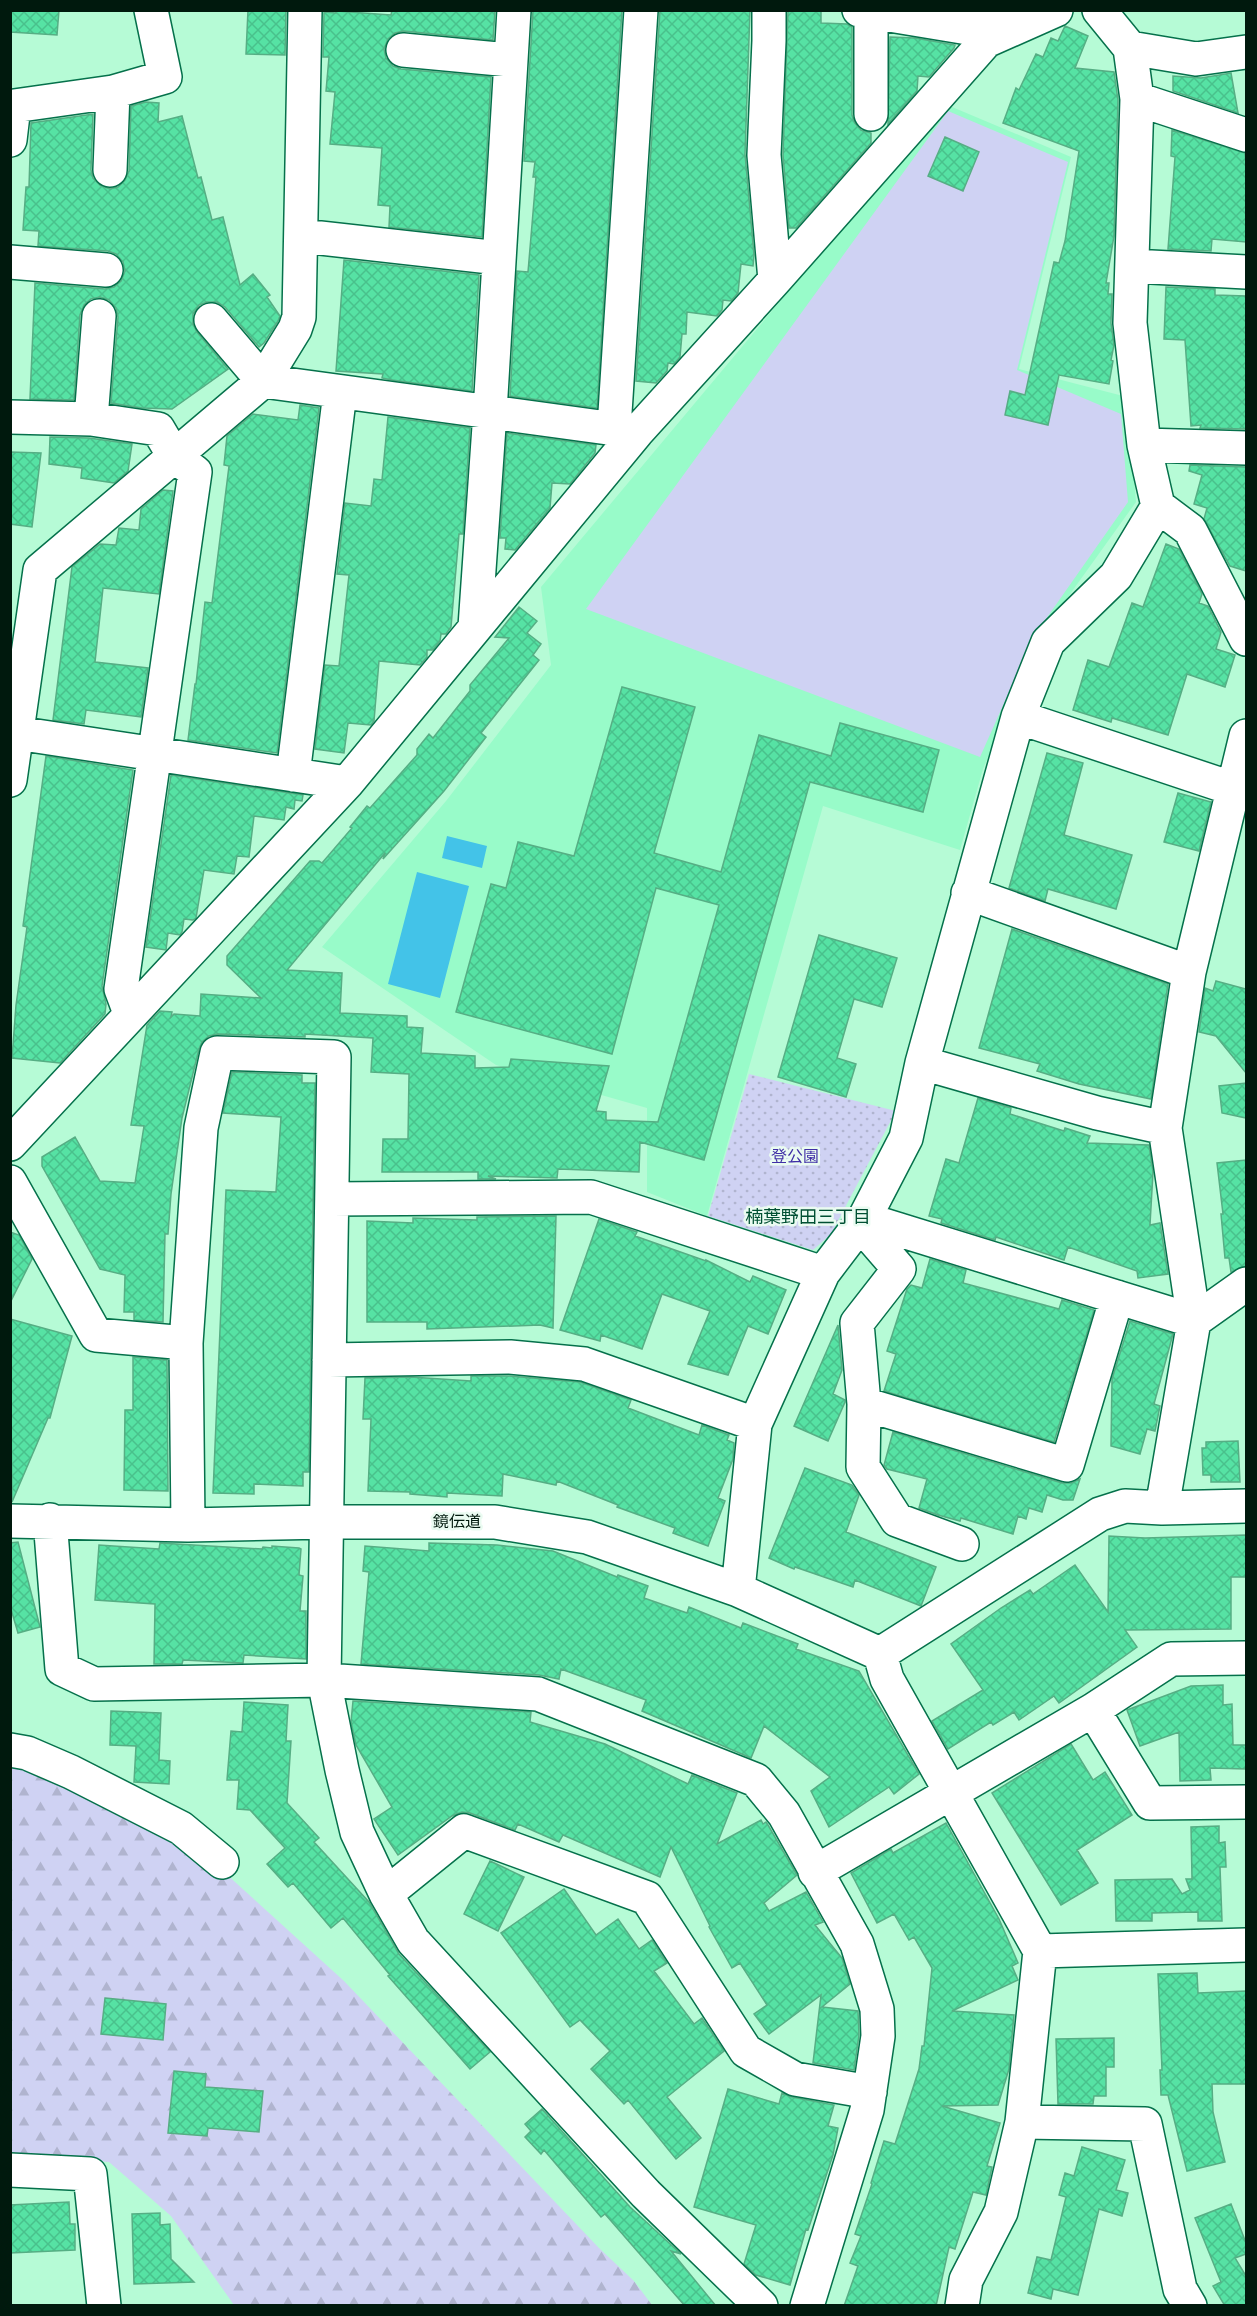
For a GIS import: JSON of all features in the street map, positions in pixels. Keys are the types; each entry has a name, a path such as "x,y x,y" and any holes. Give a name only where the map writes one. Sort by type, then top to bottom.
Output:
{"street":[{"path":"10,140 14,106 113,92 165,77 152,10"},
{"path":"10,780 14,733 40,570 263,381 295,329 299,317 302,236 305,10"},
{"path":"475,627 514,10"},
{"path":"625,430 641,10"},
{"path":"769,10 770,41 764,155 775,280"},
{"path":"871,114 865,12 962,27 1006,10"},
{"path":"10,1144 347,783 475,627 625,430 775,280 986,41 1056,10"},
{"path":"1098,10 1130,48 1137,99 1130,323 1144,445 1158,506 1190,530 1246,639"},
{"path":"1130,48 1196,59 1246,52"},
{"path":"403,50 510,60"},
{"path":"110,170 113,92"},
{"path":"1137,99 1246,135"},
{"path":"302,236 498,258"},
{"path":"10,262 106,270"},
{"path":"1132,266 1246,272"},
{"path":"91,419 99,316"},
{"path":"211,320 263,381 625,430"},
{"path":"293,775 340,392"},
{"path":"10,417 91,419 158,429 174,456 195,472 121,989 130,1013"},
{"path":"1144,445 1246,448"},
{"path":"738,1590 754,1424 823,1273 862,1222 906,1138 922,1063 1018,717 1048,642 1116,576 1158,506"},
{"path":"1018,717 1240,791"},
{"path":"14,733 347,783"},
{"path":"1162,1508 1194,1321 1165,1128 1189,972 1240,791 1246,736"},
{"path":"968,893 1189,972"},
{"path":"188,1524 186,1343 201,1128 217,1053 334,1057 324,1680 357,1832 386,1894 413,1941 646,2194 761,2306"},
{"path":"922,1063 1097,1113 1165,1128"},
{"path":"10,1182 96,1335 186,1343"},
{"path":"332,1199 591,1197 823,1273"},
{"path":"862,1222 1194,1321"},
{"path":"862,1222 899,1269 858,1323 864,1404 863,1467 897,1521 962,1544"},
{"path":"1194,1321 1246,1284"},
{"path":"864,1404 1067,1465 1117,1297"},
{"path":"329,1360 510,1358 584,1364 754,1424"},
{"path":"962,2306 966,2280 1001,2212 1022,2121 1040,1951 887,1679 880,1653 1100,1514 1125,1506 1162,1508 1246,1506"},
{"path":"50,1520 62,1669 94,1684 324,1680 538,1694 756,1780 784,1814 857,1944 877,2009 878,2036 867,2110 807,2306"},
{"name":"鏡伝道","path":"10,1521 188,1524 495,1522 587,1538 738,1590 880,1653"},
{"path":"815,1872 1093,1710 1171,1659 1246,1658"},
{"path":"1093,1710 1150,1803 1246,1802"},
{"path":"10,1750 27,1753 71,1772 181,1828 222,1862"},
{"path":"386,1894 464,1831 648,1898 746,2051 795,2079 870,2092"},
{"path":"1040,1951 1246,1945"},
{"path":"1022,2121 1145,2124 1180,2289 1190,2306"},
{"path":"10,2170 90,2174 104,2306"}],"shaded area":[{"path":"945,104 1071,157 1019,369 1127,397 1136,502 1040,636 983,769 960,850 823,806 707,1216 647,1192 647,1108 496,1065 322,947 446,801 551,665 541,587"}],"green space":[{"path":"948,111 1068,162 1017,370 1121,414 1128,502 1034,636 980,757 586,609"},
{"name":"登公園","path":"749,1074 896,1111 831,1234 813,1250 708,1216"},
{"path":"10,1756 177,1835 224,1872 344,1981 599,2248 634,2281 652,2305 234,2305 171,2216 109,2162 11,2153"}],"water":[{"path":"447,836 487,846 482,868 442,858"},
{"path":"417,872 469,886 440,998 388,984"}],"building":[{"path":"10,10 59,10 57,35 10,32"},
{"path":"248,10 286,10 285,55 246,54"},
{"path":"392,10 495,10 493,40 404,31 395,33 388,39 384,49 386,58 393,66 401,69 491,77 482,237 389,227 390,206 378,205 382,148 330,144 335,92 326,91 329,57 323,57 324,12 391,15"},
{"path":"533,10 622,10 597,408 510,396 517,271 528,272 536,177 533,177 535,162 524,161"},
{"path":"660,10 750,10 745,154 754,255 753,266 741,264 738,293 731,301 723,300 722,310 717,316 687,312 686,334 682,334 680,357 674,364 668,363 667,371 656,383 636,381"},
{"path":"788,10 821,10 821,23 847,24 852,27 852,115 861,130 871,133 871,143 796,228 789,228 783,155"},
{"path":"1065,26 1088,36 1075,68 1114,72 1118,100 1114,236 1106,283 1109,283 1108,294 1112,294 1111,323 1114,345 1109,384 1059,375 1048,425 1005,415 1010,391 1025,395 1054,262 1059,263 1065,241 1079,151 1003,123 1016,88 1019,90 1036,54 1043,57 1051,38 1058,41"},
{"path":"890,37 915,38 955,45 929,77 918,76 917,91 888,124"},
{"path":"1231,73 1238,113 1173,91 1173,76 1201,78"},
{"path":"146,102 159,103 158,122 182,116 198,178 201,177 212,220 223,217 240,285 253,274 270,295 267,297 280,316 264,343 259,347 225,307 217,302 199,305 193,314 193,324 228,369 172,409 142,408 111,403 118,317 116,308 109,300 100,297 91,299 84,305 80,315 74,400 30,399 35,283 105,289 114,287 121,281 125,271 123,262 116,254 108,251 38,246 39,231 23,230 26,187 29,187 31,123 93,114 91,170 93,178 100,185 110,189 118,187 125,180 129,171 131,106"},
{"path":"1172,130 1245,153 1246,242 1212,239 1211,251 1168,249 1175,157 1171,156"},
{"path":"945,137 979,152 963,191 928,176"},
{"path":"344,260 479,275 472,391 392,380 382,378 383,374 336,371"},
{"path":"1166,287 1215,289 1215,295 1246,296 1246,429 1191,426 1185,340 1164,339"},
{"path":"300,405 319,408 277,753 188,740 205,602 212,603 229,466 224,465 227,436 253,414 298,420"},
{"path":"388,417 470,428 463,534 459,534 451,627 446,634 441,634 440,641 433,650 427,650 427,657 420,665 379,661 374,721 371,725 348,723 344,753 315,749 325,665 339,666 349,575 337,574 345,503 371,506 374,479 382,480"},
{"path":"507,433 596,445 595,453 570,484 552,483 550,508 515,550 505,549 506,538 500,538"},
{"path":"50,437 89,438 132,444 128,471 114,483 81,478 82,468 49,464"},
{"path":"10,452 41,453 32,527 10,524"},
{"path":"1190,465 1246,467 1246,571 1230,566 1204,519 1207,508 1194,504 1202,475 1189,471"},
{"path":"163,490 173,491 159,594 103,588 95,662 148,668 141,717 86,710 84,724 53,720 72,567 100,544 116,545 119,528 139,530 141,509"},
{"path":"1166,544 1179,549 1202,594 1199,603 1208,606 1221,632 1216,649 1235,655 1225,687 1187,674 1168,735 1112,718 1111,722 1073,710 1088,660 1109,667 1132,603 1143,607"},
{"path":"519,607 537,621 527,633 541,644 533,655 539,660 481,733 486,737 444,791 383,859 385,853 287,970 342,973 340,1013 407,1016 407,1027 423,1028 421,1053 475,1056 475,1068 509,1067 511,1059 609,1066 596,1111 606,1112 606,1120 658,1122 719,905 656,888 612,1054 456,1012 491,884 506,888 518,842 574,856 622,687 695,707 654,853 721,872 759,735 831,756 840,723 939,750 923,812 810,782 704,1160 640,1142 639,1172 558,1169 557,1178 488,1176 496,1179 478,1179 478,1172 382,1172 383,1139 408,1139 409,1074 371,1072 373,1038 305,1034 305,1037 218,1034 209,1036 202,1042 199,1049 182,1118 171,1194 168,1234 165,1234 163,1322 134,1320 134,1312 124,1312 125,1275 100,1269 42,1166 42,1157 75,1137 100,1181 135,1183 144,1126 131,1125 147,1025 160,1011 172,1012 171,1017 174,1014 200,1016 201,994 261,998 227,965 227,956 310,861 322,863 352,828 350,827 367,806 370,808 417,755 417,749 429,734 433,738 470,691 470,685 509,638 495,637"},
{"path":"1047,753 1083,763 1064,835 1132,855 1116,909 1048,889 1045,901 1009,888"},
{"path":"46,756 133,770 102,986 106,1004 105,1014 60,1063 12,1058 16,1005 27,927 23,926"},
{"path":"171,775 303,795 302,801 295,800 294,809 286,807 284,820 254,816 249,857 237,856 234,874 204,870 196,918 184,919 180,935 168,933 166,950 146,947"},
{"path":"1178,793 1211,802 1199,851 1164,842"},
{"path":"1012,929 1168,984 1151,1099 1079,1084 1037,1071 1040,1064 979,1048"},
{"path":"819,935 897,958 882,1007 854,999 837,1058 856,1064 846,1097 778,1077"},
{"path":"1216,981 1246,989 1246,1073 1216,1036 1199,1032 1205,988 1213,991"},
{"path":"232,1072 302,1075 302,1083 315,1083 309,1472 303,1472 303,1486 254,1484 254,1494 213,1493 226,1190 276,1192 281,1117 223,1113"},
{"path":"1246,1083 1246,1118 1222,1113 1219,1086"},
{"path":"978,1098 1011,1108 1010,1114 1064,1131 1065,1128 1090,1136 1087,1143 1149,1145 1153,1172 1150,1225 1160,1223 1168,1274 1138,1278 1137,1271 1068,1247 1064,1260 996,1237 995,1240 941,1223 942,1219 929,1216 946,1159 959,1163"},
{"path":"1246,1160 1246,1266 1231,1272 1229,1258 1225,1258 1217,1163"},
{"path":"556,1216 553,1328 540,1325 427,1329 427,1322 367,1322 367,1221 413,1223 413,1218 477,1220 477,1217"},
{"path":"599,1219 637,1232 635,1236 706,1260 750,1282 753,1276 786,1290 768,1334 748,1326 728,1375 688,1364 710,1311 662,1294 642,1349 601,1335 600,1341 560,1330"},
{"path":"10,1232 19,1235 32,1259 10,1303"},
{"path":"930,1259 966,1270 963,1283 1059,1309 1062,1300 1094,1310 1054,1442 884,1391 896,1354 887,1351 907,1289 911,1285 922,1288"},
{"path":"10,1319 72,1336 50,1418 48,1418 12,1502"},
{"path":"1130,1321 1173,1334 1154,1404 1160,1406 1155,1431 1147,1429 1140,1454 1111,1446 1112,1379"},
{"path":"838,1325 842,1370 833,1394 845,1402 828,1441 794,1426"},
{"path":"133,1357 167,1360 168,1491 124,1490 125,1410 133,1410"},
{"path":"471,1376 509,1376 580,1382 631,1400 628,1408 699,1435 702,1425 729,1435 727,1440 734,1443 733,1459 718,1498 725,1501 708,1546 673,1533 675,1528 617,1507 618,1505 557,1481 556,1485 503,1474 502,1496 447,1493 447,1497 410,1494 410,1492 368,1491 371,1419 363,1419 365,1378 411,1377 471,1381"},
{"path":"893,1432 1062,1483 1071,1483 1080,1479 1073,1500 1063,1500 1047,1495 1042,1512 1029,1508 1026,1519 1018,1516 1013,1534 961,1518 960,1521 919,1508 927,1479 887,1469 884,1465"},
{"path":"1238,1441 1240,1482 1211,1482 1211,1475 1203,1475 1202,1448 1206,1448 1206,1442"},
{"path":"805,1468 852,1485 859,1495 846,1532 936,1567 921,1606 855,1580 853,1587 795,1567 794,1569 769,1558"},
{"path":"1246,1535 1246,1577 1231,1577 1231,1629 1125,1630 1137,1647 1059,1703 1054,1696 1019,1720 1014,1712 993,1725 991,1722 948,1749 932,1721 983,1690 951,1644 1001,1608 1030,1590 1033,1594 1075,1565 1108,1612 1109,1536 1145,1538"},
{"path":"18,1542 40,1627 18,1633 10,1606 10,1543"},
{"path":"160,1543 301,1549 299,1575 303,1576 300,1611 306,1611 306,1659 244,1655 243,1663 183,1660 182,1664 154,1664 155,1604 95,1600 99,1545 159,1549"},
{"path":"429,1543 497,1545 553,1551 617,1577 618,1575 648,1586 644,1598 687,1613 689,1607 741,1628 743,1623 798,1644 796,1649 859,1671 919,1774 894,1794 889,1787 829,1827 811,1791 830,1777 764,1726 751,1758 642,1711 646,1700 561,1669 559,1679 539,1675 361,1664 369,1572 363,1571 365,1546 429,1551"},
{"path":"1223,1685 1223,1705 1232,1704 1233,1745 1246,1745 1246,1769 1210,1768 1211,1780 1180,1781 1179,1732 1140,1746 1127,1710 1191,1686"},
{"path":"353,1701 531,1712 530,1722 605,1744 688,1784 692,1775 737,1793 717,1844 761,1820 763,1824 766,1822 768,1825 797,1875 764,1903 769,1911 806,1892 823,1922 815,1925 842,1958 850,1984 822,2007 858,2011 859,2035 854,2070 813,2063 821,1995 769,2034 754,2014 767,2005 740,1963 732,1968 709,1927 671,1847 660,1877 563,1835 559,1842 518,1824 515,1830 462,1812 452,1816 398,1855 374,1819 392,1807 356,1745 351,1722"},
{"path":"244,1702 288,1705 286,1741 291,1741 287,1803 319,1838 314,1842 369,1902 399,1954 490,2052 470,2069 388,1976 390,1975 343,1918 331,1928 293,1883 288,1887 267,1864 285,1848 250,1810 237,1809 239,1780 227,1780 231,1731 242,1732"},
{"path":"111,1711 161,1713 159,1760 170,1761 169,1784 134,1782 136,1746 110,1745"},
{"path":"1071,1744 1093,1780 1105,1772 1132,1815 1077,1850 1098,1883 1061,1905 992,1793"},
{"path":"946,1823 999,1919 1018,1963 1012,1966 1018,1980 952,2011 1014,2015 1009,2069 998,2105 942,2106 1000,2123 987,2166 992,2167 986,2195 973,2192 955,2249 949,2247 936,2306 844,2306 858,2266 850,2263 861,2236 855,2234 884,2141 895,2144 919,2069 922,2046 924,2046 932,1968 914,1937 909,1940 894,1914 877,1923 851,1873 891,1849 893,1853"},
{"path":"1219,1826 1219,1843 1225,1842 1226,1867 1220,1867 1222,1921 1198,1921 1198,1912 1152,1913 1152,1921 1116,1921 1115,1880 1172,1879 1182,1894 1190,1890 1186,1879 1192,1879 1191,1827"},
{"path":"490,1861 524,1877 498,1931 464,1914"},
{"path":"564,1889 596,1935 618,1919 639,1949 652,1940 667,1963 654,1971 694,2024 702,2018 724,2051 667,2097 701,2138 676,2159 628,2100 624,2104 591,2069 610,2051 580,2020 570,2027 501,1933"},
{"path":"1197,1973 1198,1993 1246,1991 1246,2084 1212,2084 1213,2112 1225,2162 1187,2171 1168,2095 1161,2095 1158,1974"},
{"path":"105,1998 166,2004 163,2040 101,2034"},
{"path":"1114,2038 1114,2067 1106,2067 1106,2096 1094,2096 1093,2104 1058,2104 1056,2039"},
{"path":"174,2071 206,2074 205,2087 263,2091 259,2132 208,2128 207,2136 168,2133"},
{"path":"728,2089 779,2104 782,2093 834,2105 828,2126 838,2128 833,2155 808,2230 806,2229 790,2285 756,2275 744,2264 756,2225 694,2207"},
{"path":"542,2109 630,2207 681,2254 671,2251 716,2306 685,2306 605,2214 601,2217 544,2150 541,2154 525,2137 531,2131 525,2124"},
{"path":"1082,2147 1125,2160 1116,2190 1128,2193 1122,2216 1099,2209 1078,2295 1053,2289 1051,2299 1028,2293 1037,2257 1051,2260 1066,2197 1059,2195 1065,2173 1074,2176"},
{"path":"69,2202 70,2224 75,2224 75,2250 10,2253 10,2205"},
{"path":"1231,2204 1246,2243 1246,2254 1235,2258 1246,2276 1246,2306 1225,2306 1213,2286 1221,2282 1195,2218"},
{"path":"160,2213 160,2225 170,2224 171,2259 194,2282 134,2284 132,2214"}],"district":[{"name":"楠葉野田三丁目","path":"808,1217"}]}
